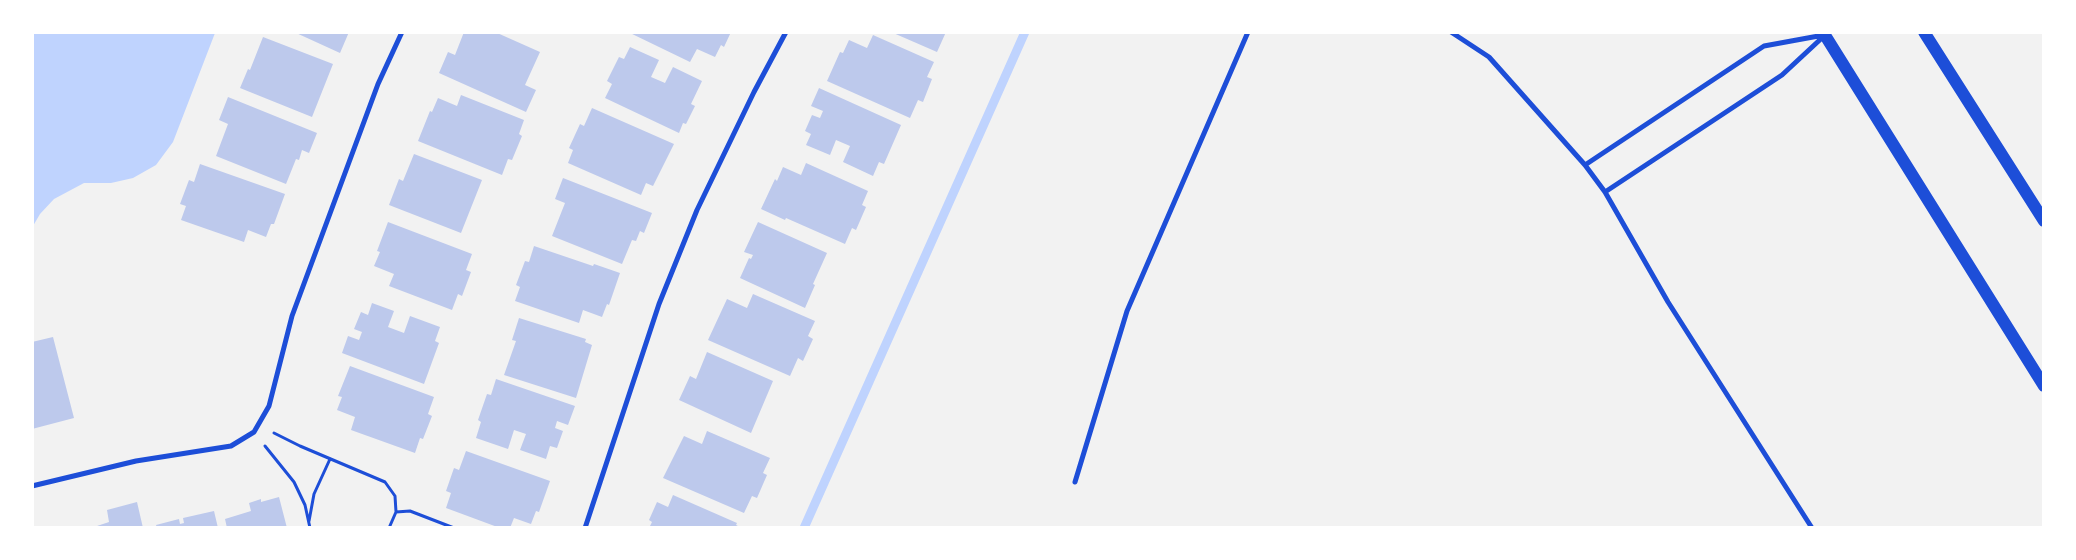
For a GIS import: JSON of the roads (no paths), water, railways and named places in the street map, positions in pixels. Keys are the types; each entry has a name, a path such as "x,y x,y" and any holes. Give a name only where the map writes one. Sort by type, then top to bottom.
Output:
{"main road":[{"path":"1924,32 2044,221"},
{"path":"1824,34 2044,386"}],"street":[{"path":"32,486 136,460 231,446 254,432 269,406 292,316 378,84 402,32"},
{"path":"585,528 659,304 697,210 754,92 786,32"},
{"path":"1075,482 1127,311 1248,32"},
{"path":"1451,32 1489,57 1585,164 1605,192 1668,302 1812,528"},
{"path":"1585,164 1764,46 1824,34"},
{"path":"1605,192 1782,75 1824,34"}],"water":[{"path":"33,32 215,33 173,142 156,165 133,178 111,183 84,183 54,199 40,214 33,226"}],"waterway":[{"path":"804,528 1025,32"}]}
